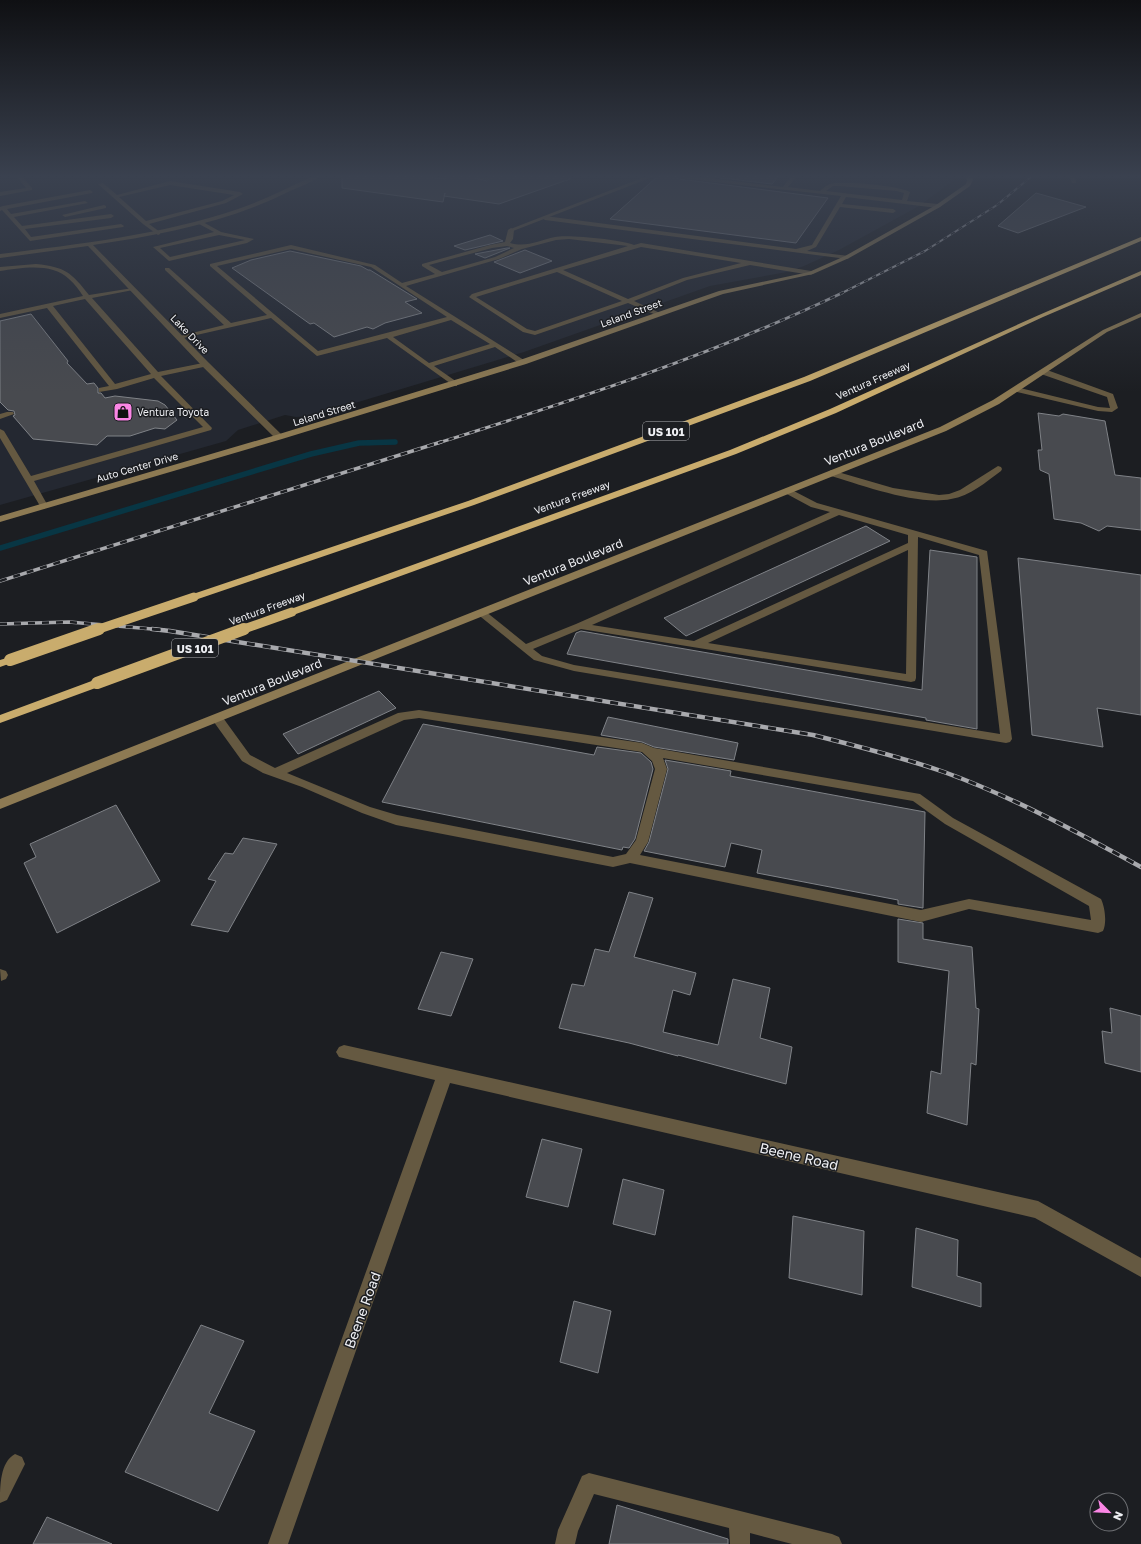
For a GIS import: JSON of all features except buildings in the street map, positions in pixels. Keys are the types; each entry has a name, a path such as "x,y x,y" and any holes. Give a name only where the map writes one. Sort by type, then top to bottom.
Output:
{"highway":[{"name":"US 101","path":"5,662 471,502 807,379 1118,248"},
{"name":"Ventura Freeway","path":"0,719 733,452 833,411 1042,316 1141,273"}],"street":[{"path":"0,256 59,248"},
{"name":"Lake Drive","path":"93,248 205,364 279,437"},
{"path":"157,248 169,259 218,248"},
{"path":"286,248 212,265 318,354 452,318"},
{"path":"296,248 374,266 452,318 523,362"},
{"path":"441,274 424,265 485,248"},
{"path":"401,285 497,258 520,248"},
{"path":"628,248 474,295 472,297 530,333 535,333 686,279 750,263"},
{"path":"661,248 811,273"},
{"path":"774,248 847,256"},
{"path":"796,251 812,248"},
{"name":"Leland Street","path":"279,437 523,362 721,292 811,273 861,248"},
{"path":"0,269 38,267 56,269 70,276 87,298 156,375 208,428 28,480"},
{"path":"167,270 230,326"},
{"path":"557,270 658,314"},
{"path":"1,315 131,288"},
{"path":"49,306 114,387"},
{"name":"Ventura Boulevard","path":"0,804 943,429 971,416 1016,389 1105,331 1122,322 1141,315"},
{"path":"179,337 272,316"},
{"path":"388,336 454,384"},
{"path":"429,365 495,345"},
{"path":"102,390 156,375 205,364"},
{"path":"1016,389 1104,410 1112,410 1114,408 1110,396 1044,372"},
{"path":"0,417 10,414"},
{"path":"0,431 44,506"},
{"name":"Auto Center Drive","path":"0,519 279,437"},
{"path":"831,473 894,490 936,498 949,497 967,491 998,469"},
{"path":"481,613 538,658 574,668 1006,739 984,553 814,505 788,491"},
{"path":"525,648 580,626 838,512"},
{"path":"580,626 911,678 913,533"},
{"path":"696,644 913,544"},
{"path":"217,718 246,758 267,770 366,810 396,820 613,862 630,858 921,916 969,904 1098,927 1096,903 949,821 916,796 652,752 642,747 419,714 402,716 276,773"},
{"path":"630,858 642,842 661,769 659,761 652,752"},
{"name":"Beene Road","path":"344,1052 1038,1210 1141,1268"},
{"name":"Beene Road","path":"278,1544 445,1075"},
{"path":"0,1493 15,1464"},
{"path":"566,1544 568,1530 589,1483 832,1544"},
{"path":"738,1520 740,1544"}],"shaded area":[{"path":"0,248 843,248 804,266 787,272 710,286 524,352 312,416 296,417 285,415 238,430 226,441 0,505"}],"waterway":[{"path":"0,548 311,454 359,443 395,442 367,443"}],"railway":[{"path":"842,293 930,248"},
{"path":"438,443 643,375 743,337 842,293"},
{"path":"0,581 441,442"},
{"path":"0,624 69,622 164,630"},
{"path":"152,629 813,735 912,761 995,792 1141,867"}],"place":[{"name":"Ventura Toyota","path":"123,412"}]}
